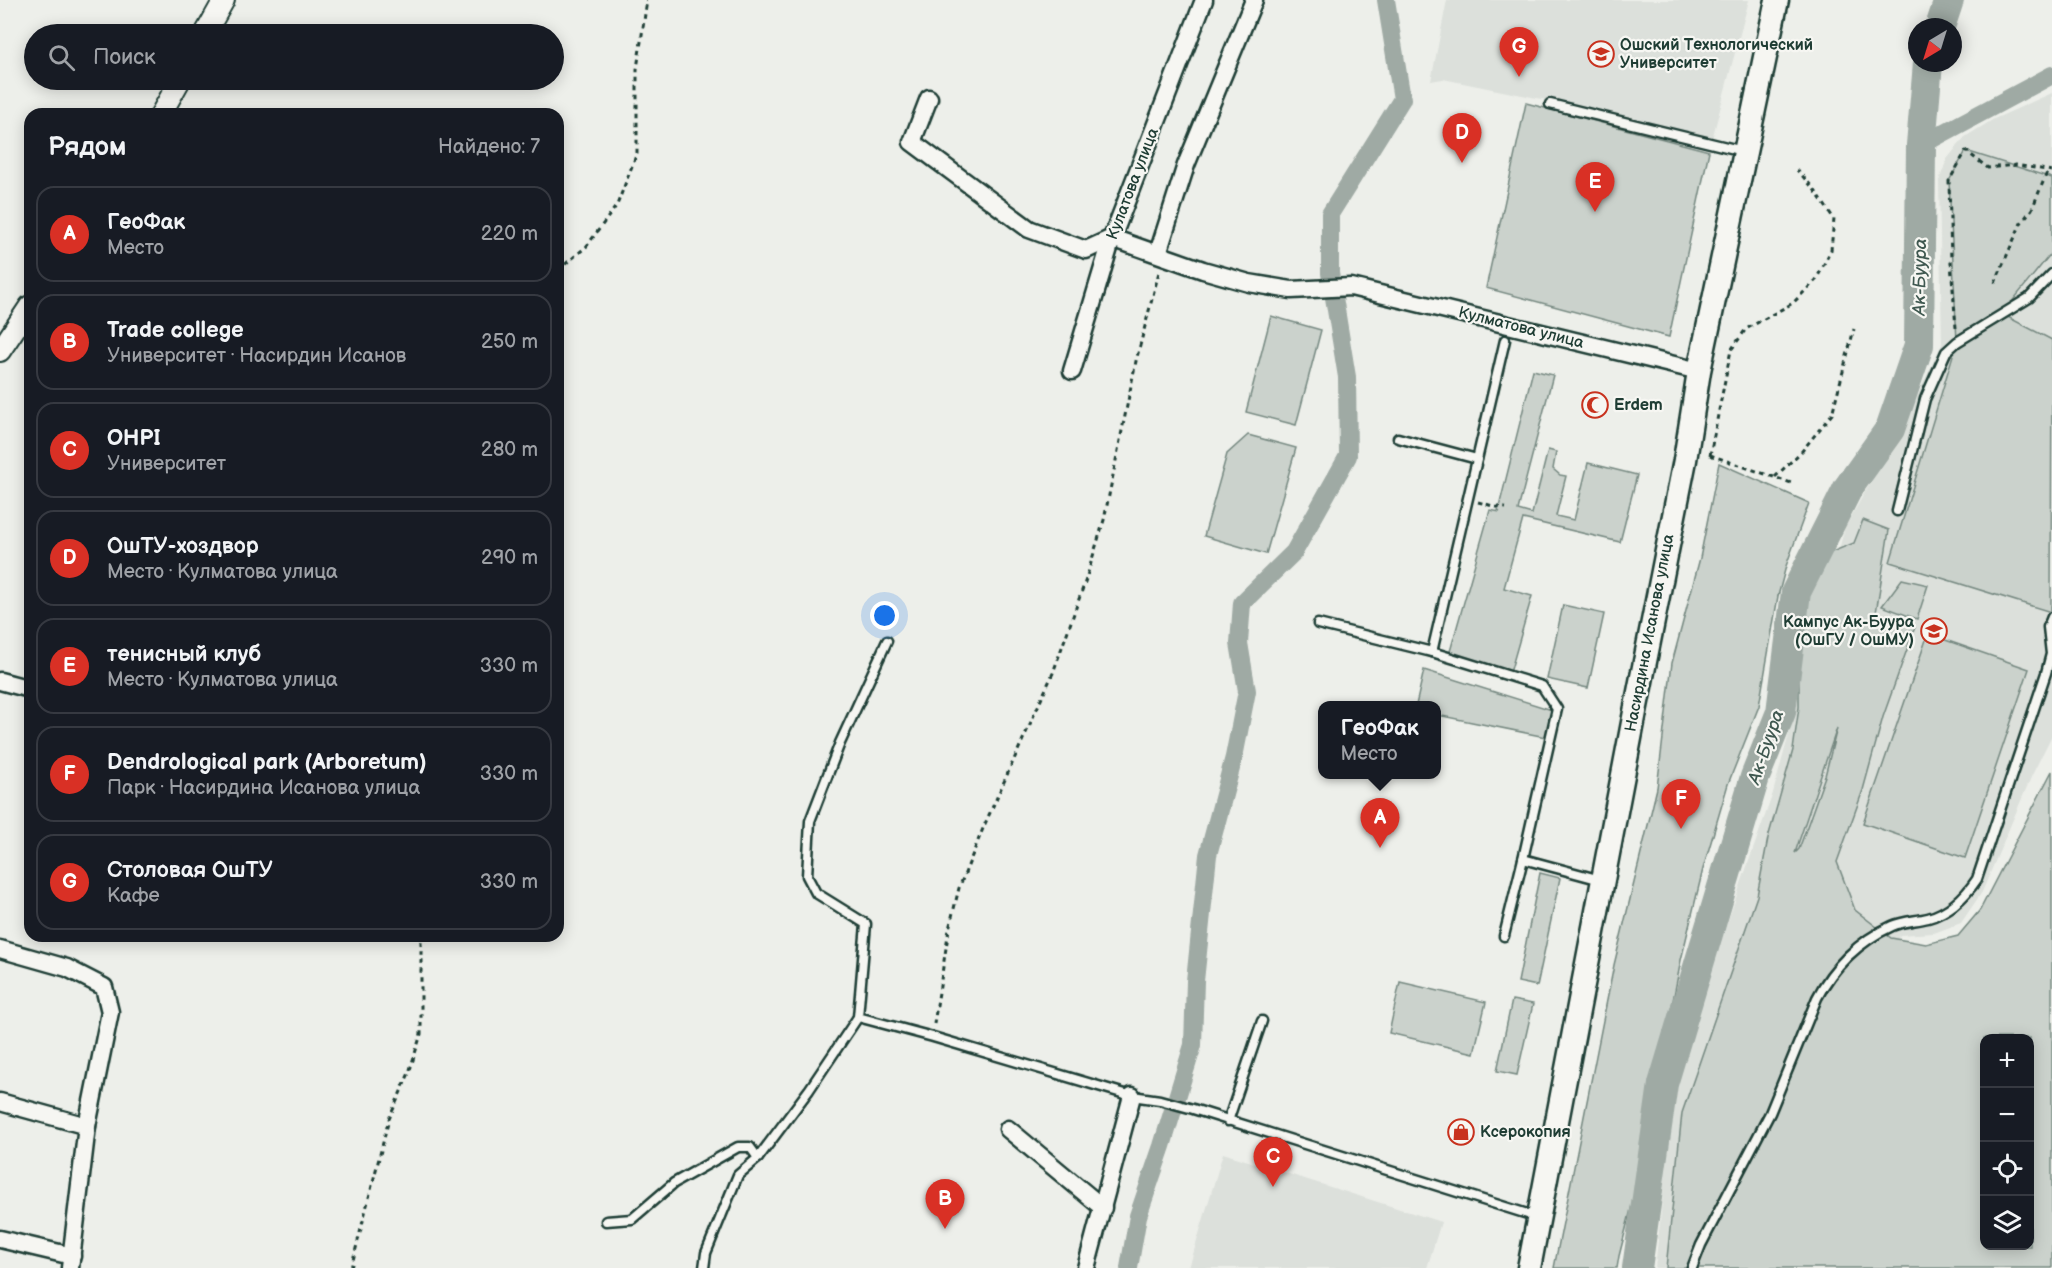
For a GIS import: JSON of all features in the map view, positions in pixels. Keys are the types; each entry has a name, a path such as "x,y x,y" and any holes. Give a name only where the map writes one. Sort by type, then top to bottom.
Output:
{"main road":[{"name":"Насирдина Исанова улица","path":"1529,1268 1685,460 1699,371 1777,0"}],"street":[{"path":"211,24 224,0"},
{"name":"Кулатова улица","path":"1072,371 1112,238 1203,0"},
{"path":"1158,253 1186,165 1254,0"},
{"path":"164,108 174,90"},
{"path":"929,98 912,142 1029,230 1086,250 1112,238"},
{"name":"Кулматова улица","path":"1112,238 1203,270 1249,283 1291,290 1342,286 1699,371"},
{"path":"0,351 24,315"},
{"path":"0,681 24,687"},
{"path":"0,949 67,968 104,987 110,1012 87,1126 71,1262 0,1239"},
{"path":"1086,1268 1132,1096"},
{"path":"0,1102 87,1126"},
{"path":"1008,1129 1103,1208"}],"lane":[{"path":"1550,105 1746,152"},
{"path":"1898,511 1924,399 1946,352 1957,342 2029,298 2052,274"},
{"path":"1432,652 1504,340"},
{"path":"1398,438 1477,459"},
{"path":"1692,1268 1701,1245 1770,1113 1826,980 1844,959 1875,935 1894,925 1942,913 1969,892 1977,879 2046,673 2051,654 2048,627 2052,616"},
{"path":"1318,624 1432,652 1542,686 1557,709 1504,936"},
{"path":"704,1268 706,1252 738,1176 758,1158 809,1090 858,1017 866,924 816,893 807,876 810,821 840,743 887,641"},
{"path":"1523,860 1603,881"},
{"path":"858,1017 1132,1096 1160,1100 1193,1109 1538,1218"},
{"path":"1228,1121 1262,1020"},
{"path":"606,1221 632,1219 674,1183 738,1147 750,1147 758,1158"}],"path":[{"path":"564,265 586,247 617,205 637,153 637,69 647,0"},
{"path":"1957,342 1948,181 1966,151 1988,168 2016,165 2050,171 2032,208 2021,223 1995,283"},
{"path":"1710,455 1731,350 1746,329 1793,303 1816,280 1831,250 1834,219 1814,189 1797,170"},
{"path":"933,1037 942,968 959,888 984,826 1053,673 1104,520 1136,361 1157,284 1160,266 1158,253"},
{"path":"1774,477 1802,451 1832,414 1854,329"},
{"path":"1685,460 1710,455 1794,484"},
{"path":"1467,499 1506,508"},
{"path":"351,1268 389,1119 409,1073 422,1034 421,942"}],"shaded area":[{"path":"1447,0 1749,0 1711,143 1556,102 1443,79 1431,81"},
{"name":"Кампус Ак-Буура (ОшГУ / ОшМУ)","path":"2052,93 2052,735 2032,775 1982,892 1961,923 1934,933 1900,935 1869,1082 1795,1268 1655,1268 1675,1082 1714,960 1773,793 1845,527 1903,426 1942,344 1939,181 1947,159 1965,137 1994,119"},
{"path":"1526,103 1709,151 1669,337 1486,288"},
{"path":"1966,151 2052,178 2052,252 2002,314 2052,340 2051,612 1890,562 1957,342 1949,181"},
{"path":"1271,316 1321,330 1296,425 1246,412"},
{"path":"1533,370 1553,375 1518,510 1532,514 1548,450 1556,452 1553,469 1560,475 1566,476 1556,516 1574,520 1588,463 1637,475 1620,542 1523,519 1504,588 1532,596 1510,673 1449,655 1490,510 1500,512 1498,511"},
{"path":"1248,435 1296,448 1266,554 1204,536 1227,454"},
{"path":"1719,463 1809,503 1786,566 1778,596 1759,706 1728,784 1703,869 1681,960 1662,1056 1650,1135 1617,1268 1554,1268 1614,965 1657,788 1672,663 1700,558"},
{"path":"1863,520 1889,530 1876,613 1915,627 1883,717 1863,790 1837,862 1855,910 1891,938 1926,944 1958,936 1980,910 2052,771 2052,1268 1666,1268 1682,1113 1757,896 1768,838 1793,750 1799,707 1799,614 1822,556 1854,543","holes":["1837,728 1825,776 1799,849 1795,853"]},
{"path":"1902,579 1928,585 1917,619 1882,606"},
{"path":"1563,605 1604,614 1588,688 1547,679"},
{"path":"1928,634 2029,669 1965,858 1863,823"},
{"path":"1424,670 1552,710 1546,737 1441,716 1441,701 1417,701"},
{"path":"1540,873 1560,878 1537,986 1518,982"},
{"path":"1400,982 1486,1002 1474,1053 1389,1033"},
{"path":"1512,1000 1533,1004 1517,1075 1497,1071"},
{"path":"1223,1153 1441,1222 1427,1268 1189,1268"}],"waterway":[{"path":"1129,1268 1138,1216 1193,1045 1195,981 1208,855 1234,757 1247,691 1239,643 1242,603 1294,552 1348,456 1347,377 1330,273 1330,214 1402,99 1386,0"},
{"name":"Ак-Буура","path":"1943,18 1949,0"},
{"name":"Ак-Буура","path":"1637,1268 1663,1084 1755,777 1781,712 1796,592 1848,488 1890,429 1919,345 1921,145 1927,72"},
{"path":"1921,145 2052,75"}],"place":[{"name":"Ошский Технологический Университет","path":"1601,54"},
{"name":"Столовая ОшТУ","path":"1519,77"},
{"name":"ОшТУ-хоздвор","path":"1462,163"},
{"name":"тенисный клуб","path":"1595,212"},
{"name":"Erdem","path":"1595,405"},
{"name":"Кампус Ак-Буура (ОшГУ / ОшМУ)","path":"1934,631"},
{"name":"Dendrological park (Arboretum)","path":"1681,829"},
{"name":"ГеоФак","path":"1380,848"},
{"name":"Ксерокопия","path":"1461,1132"},
{"name":"OHPI","path":"1273,1187"},
{"name":"Trade college","path":"945,1229"}]}
